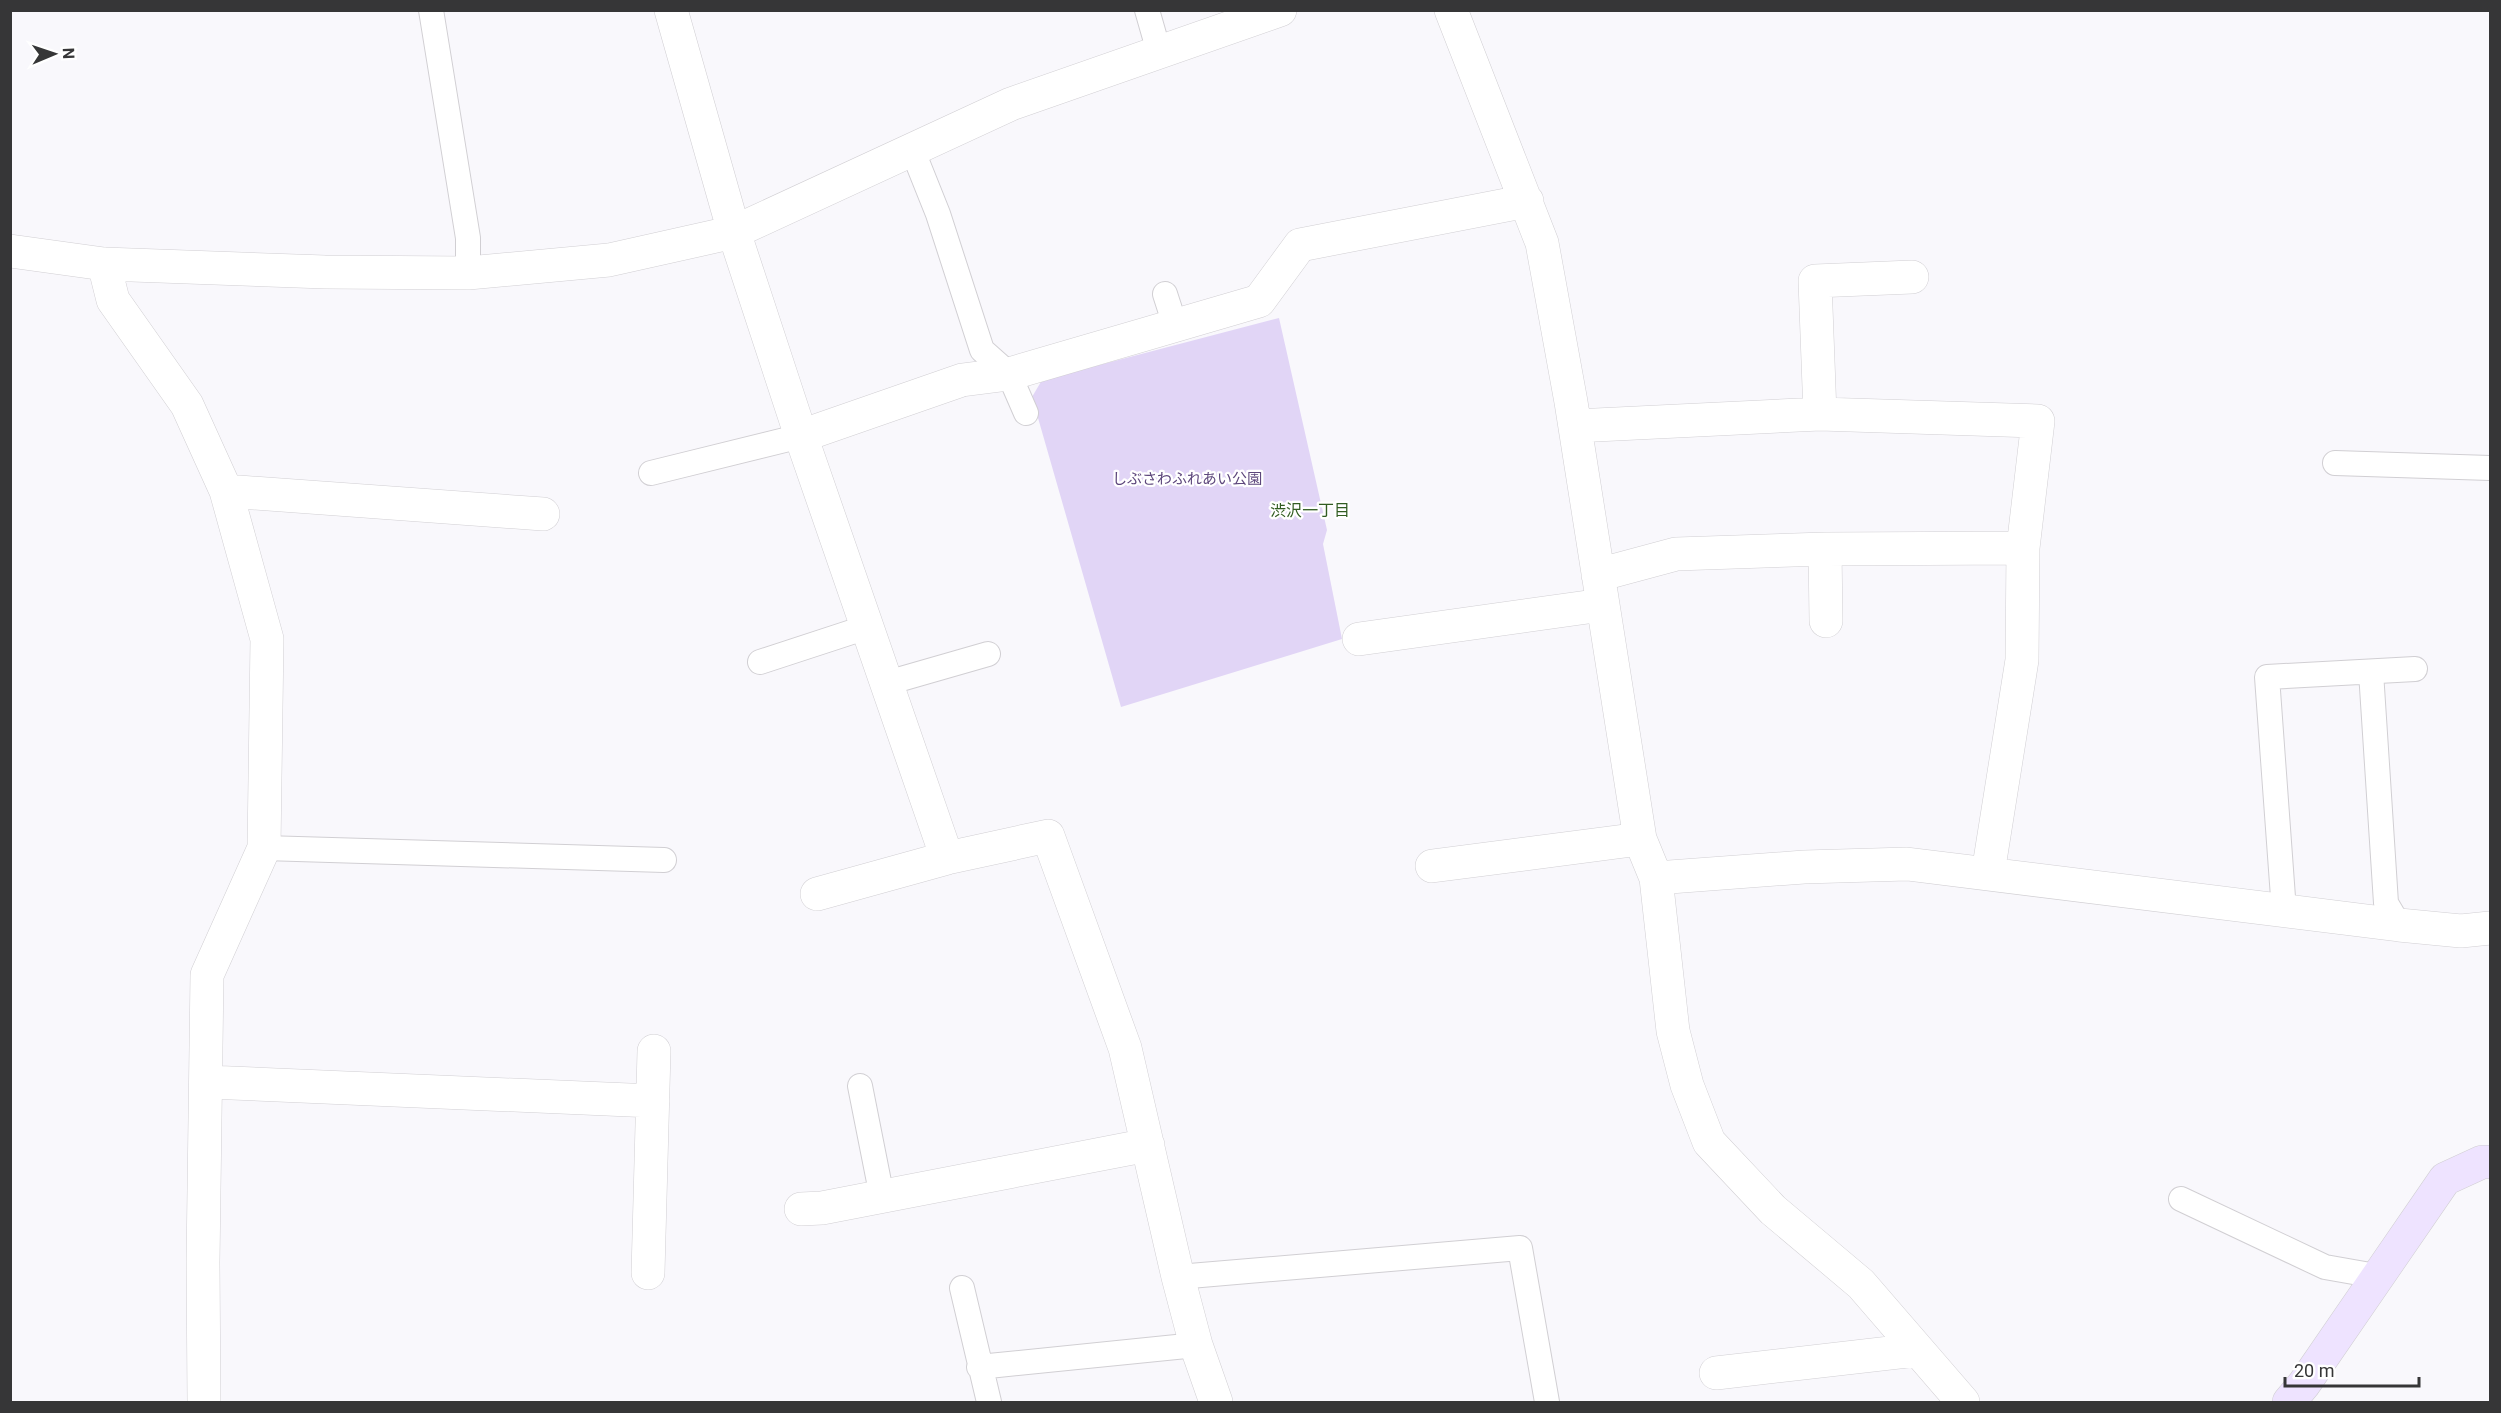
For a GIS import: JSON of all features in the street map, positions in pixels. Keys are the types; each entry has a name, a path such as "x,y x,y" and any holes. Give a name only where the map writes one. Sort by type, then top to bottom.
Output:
{"street":[{"path":"671,10 734,232 801,436 947,858"},
{"path":"10,251 104,264 325,272 468,273 609,260 734,232 1011,104 1280,10"},
{"path":"1451,10 1542,243 1575,426 1640,839 1656,878 1673,1031 1688,1085 1710,1142 1773,1210 1861,1284 1963,1402"},
{"path":"801,436 962,380 1009,374 1259,301 1300,245 1527,201"},
{"path":"104,264 113,300 187,405 226,490 267,639 264,848 207,975 203,1262 204,1402"},
{"path":"1820,414 1815,281 1912,277"},
{"path":"1575,426 1820,414 2038,421 2023,548 2022,660 1988,873"},
{"path":"226,490 543,513"},
{"path":"1359,639 1600,590 1676,554 1825,549 2023,548"},
{"path":"1825,549 1826,621"},
{"path":"818,894 947,858 1048,836 1125,1048 1178,1277 1196,1345 1216,1402"},
{"path":"1432,866 1640,839"},
{"path":"1656,878 1804,867 1907,864 2399,925 2461,931 2490,928"},
{"path":"648,1273 654,1051"},
{"path":"207,1082 653,1101"},
{"path":"801,1209 822,1209 1148,1145"},
{"path":"2289,1402 2304,1384 2376,1276 2445,1179 2482,1162 2490,1162"},
{"path":"1716,1373 1916,1350"}],"lane":[{"path":"431,10 468,238 468,273"},
{"path":"1147,10 1159,52"},
{"path":"912,149 938,214 982,350 1009,374 1026,413"},
{"path":"1166,294 1175,325"},
{"path":"651,473 801,436"},
{"path":"2335,463 2490,468"},
{"path":"760,662 867,627"},
{"path":"887,683 988,654"},
{"path":"2284,911 2267,677 2415,669"},
{"path":"2371,672 2386,903 2399,925"},
{"path":"264,848 664,860"},
{"path":"860,1086 882,1197"},
{"path":"2181,1199 2325,1267 2376,1276"},
{"path":"1178,1277 1520,1248 1547,1402"},
{"path":"962,1287 989,1402"},
{"path":"980,1366 1196,1345"}],"green space":[{"name":"しぶさわふれあい公園","path":"1279,318 1327,530 1323,544 1342,639 1121,707 1032,397 1042,380"}],"district":[{"name":"渋沢一丁目","path":"1310,510"}]}
